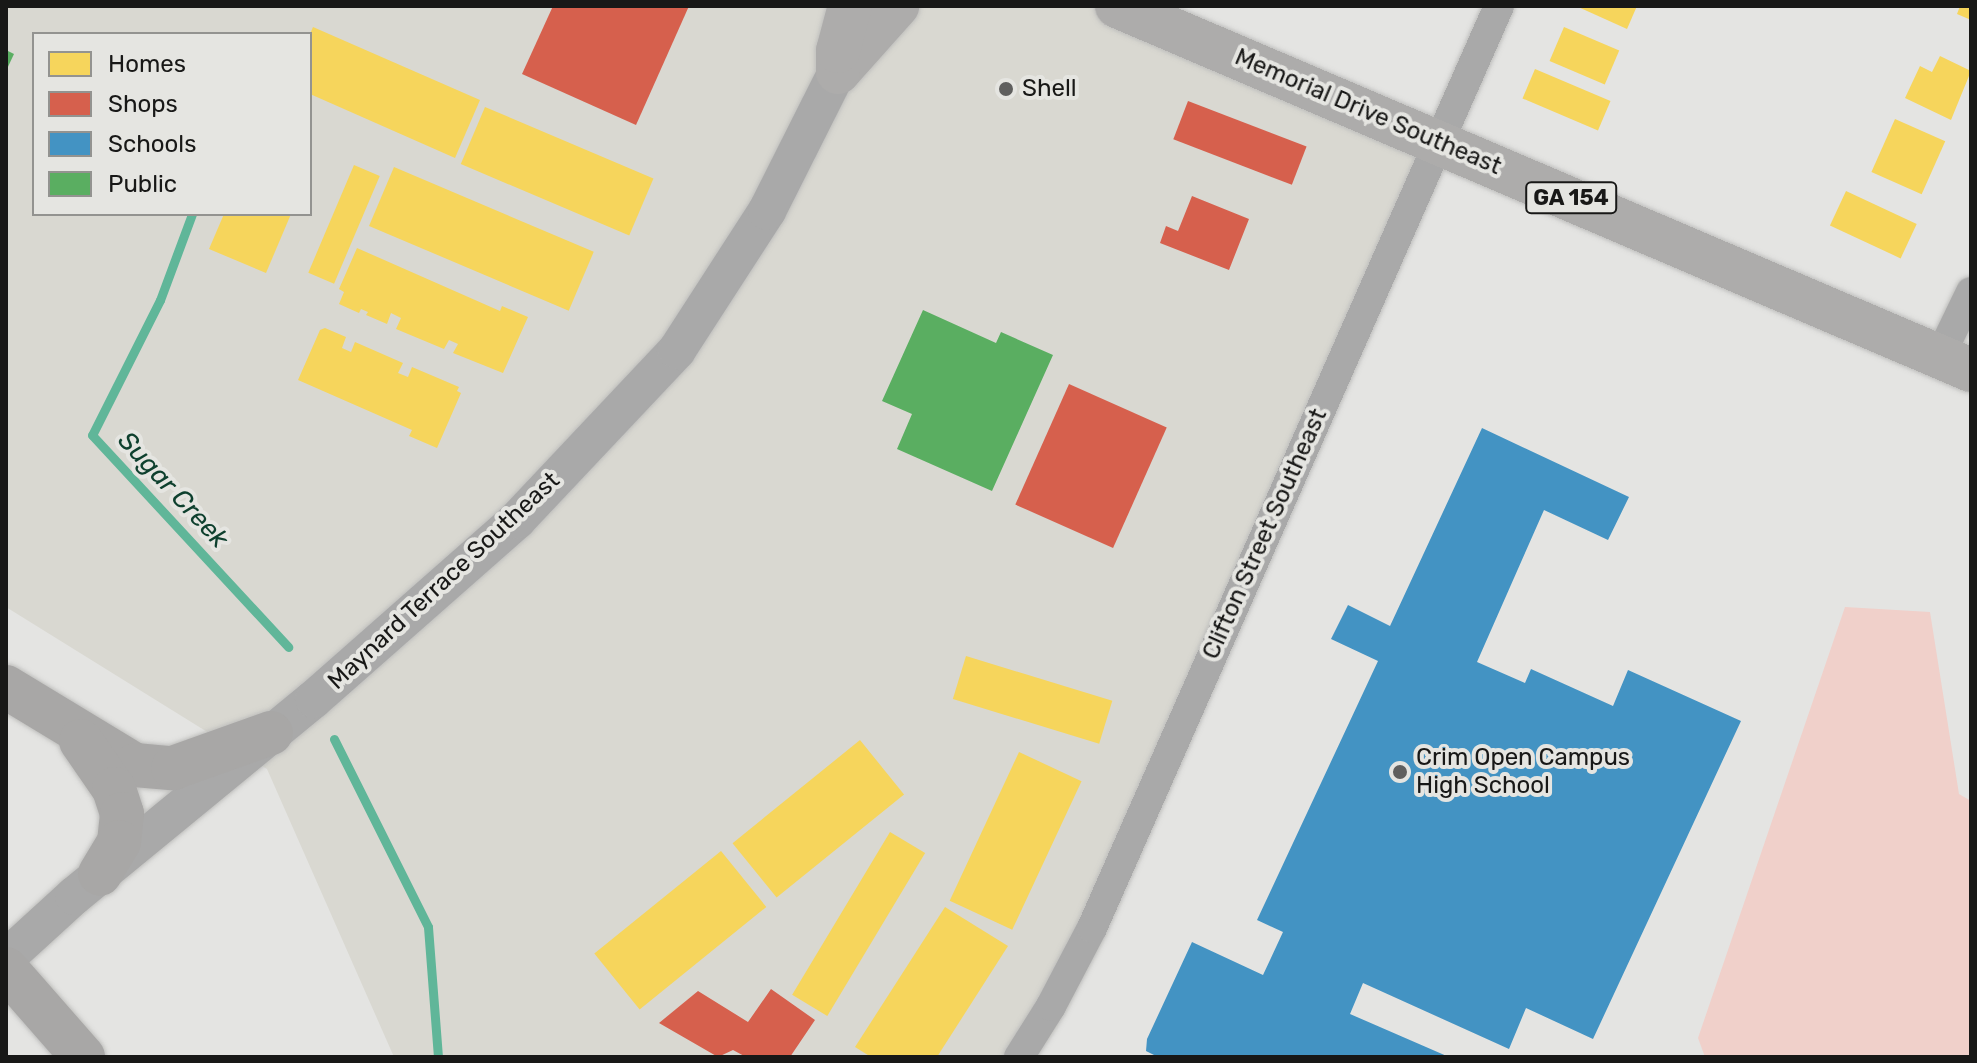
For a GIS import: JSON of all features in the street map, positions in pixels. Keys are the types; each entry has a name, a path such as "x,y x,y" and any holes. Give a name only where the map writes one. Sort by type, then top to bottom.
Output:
{"highway":[{"path":"6,687 135,765 173,768 271,733"},
{"path":"61,723 101,768 114,789 122,814 119,842 87,885"},
{"path":"6,969 83,1057"}],"main road":[{"path":"838,72 838,51 850,6"},
{"path":"838,72 897,6"},
{"name":"Memorial Drive Southeast","path":"1117,6 1955,363"}],"street":[{"name":"Maynard Terrace Southeast","path":"6,958 87,885 271,733 517,520 677,350 767,211 838,72 866,6"},
{"name":"Clifton Street Southeast","path":"1019,1057 1051,1006 1092,928 1499,6"},
{"path":"1955,363 1971,292"}],"shaded area":[{"path":"6,6 1159,6 1451,132 1053,989 1012,1057 394,1057 267,769 6,607"},
{"path":"1845,607 1930,612 1959,794 1971,801 1971,1057 1705,1057 1698,1038"}],"building: Homes":[{"path":"1576,6 1637,6 1627,29"},
{"path":"1960,6 1971,6 1971,20 1957,14"},
{"path":"313,27 480,100 455,158 312,95"},
{"path":"1564,27 1619,50 1605,85 1550,61"},
{"path":"1940,56 1971,71 1951,120 1905,98 1920,66 1932,72"},
{"path":"1535,69 1610,101 1598,130 1522,98"},
{"path":"485,107 653,179 629,236 461,164"},
{"path":"1895,119 1945,141 1922,194 1871,172"},
{"path":"354,165 380,176 334,284 308,273"},
{"path":"394,167 594,252 569,311 369,226"},
{"path":"1846,191 1917,224 1901,258 1830,225"},
{"path":"223,216 290,216 266,273 209,249"},
{"path":"357,248 500,311 502,306 528,317 503,373 453,353 458,344 449,340 444,349 396,329 401,318 391,313 387,324 366,315 368,312 361,309 359,313 339,304 344,292 339,289"},
{"path":"325,328 346,337 342,348 351,352 355,342 403,363 398,373 408,377 412,367 459,387 457,391 461,393 437,448 409,436 412,430 298,380 320,330"},
{"path":"966,656 1112,701 1099,744 953,699"},
{"path":"860,740 904,794 777,898 733,843"},
{"path":"1019,752 1082,781 1012,930 950,901"},
{"path":"890,832 925,853 827,1016 792,995"},
{"path":"721,851 766,907 640,1010 594,954"},
{"path":"945,907 1008,946 937,1057 871,1057 855,1047"}],"building: Shops":[{"path":"553,6 689,6 636,125 522,74"},
{"path":"1188,101 1307,147 1292,185 1173,139"},
{"path":"1192,196 1249,219 1229,270 1160,243 1166,226 1178,231"},
{"path":"1069,384 1167,428 1113,548 1015,505"},
{"path":"771,989 815,1020 790,1057 746,1057 733,1050 718,1057 659,1023 698,991 748,1022"}],"building: Schools":[{"path":"1482,428 1629,497 1608,540 1544,510 1477,662 1525,683 1531,669 1613,706 1628,670 1741,721 1593,1039 1526,1008 1509,1049 1363,983 1350,1014 1449,1057 1158,1057 1146,1051 1147,1039 1192,942 1263,975 1283,932 1257,920 1378,661 1331,639 1348,605 1390,626"}],"building: Public":[{"path":"6,50 14,54 6,71"},
{"path":"923,310 996,343 1001,332 1053,355 992,491 897,449 912,414 882,401"}],"waterway":[{"name":"Sugar Creek","path":"191,216 160,300 92,435 288,647"},
{"name":"Sugar Creek","path":"334,739 428,927 438,1057"}],"place":[{"name":"Shell","path":"1006,89"},
{"name":"Crim Open Campus High School","path":"1400,772"}]}
